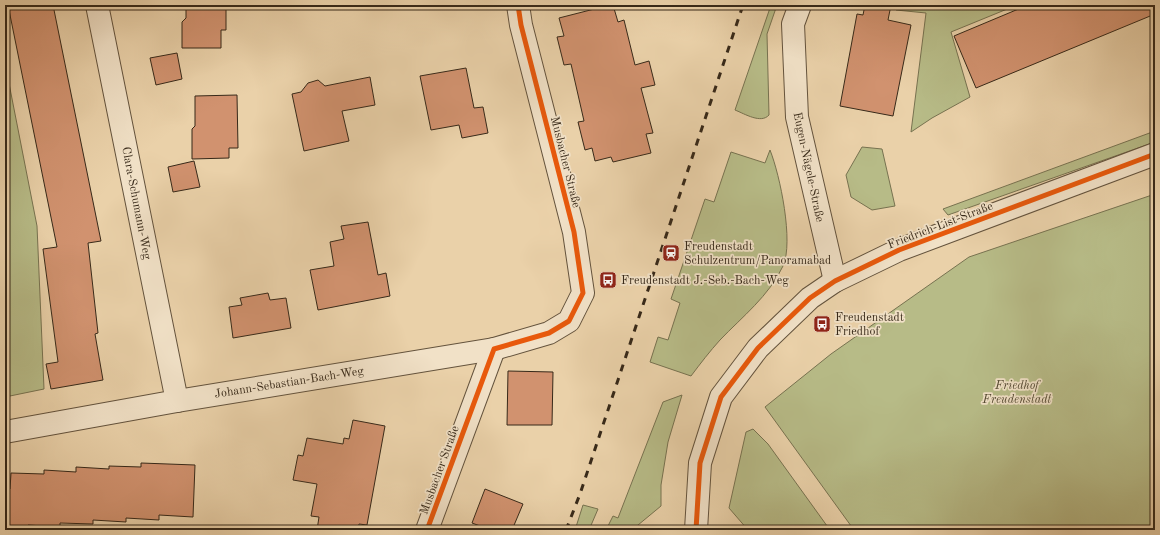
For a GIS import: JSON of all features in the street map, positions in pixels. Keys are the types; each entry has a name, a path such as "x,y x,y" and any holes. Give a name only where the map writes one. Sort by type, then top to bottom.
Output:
{"street":[{"name":"Clara-Schumann-Weg","path":"97,5 177,401"},
{"name":"Musbacher Straße","path":"518,5 521,25 574,232 583,293 568,321"},
{"name":"Eugen-Nägele-Straße","path":"800,5 793,24 797,117 835,281"},
{"name":"Friedrich-List-Straße","path":"696,530 700,464 721,397 758,348 810,298 835,281 899,250 1155,154"},
{"name":"Johann-Sebastian-Bach-Weg","path":"5,432 177,401 494,349 549,333 568,321"},
{"name":"Musbacher Straße","path":"427,530 494,349"}],"green space":[{"path":"771,5 777,5 767,34 769,115 762,119 748,116 735,110"},
{"path":"897,5 1017,5 951,32 970,97 932,118 911,132 926,13 896,10"},
{"path":"5,63 37,226 44,389 5,397"},
{"path":"1155,131 1155,142 948,215 943,209"},
{"path":"862,147 882,149 895,206 872,210 851,197 846,175"},
{"path":"770,150 778,175 781,191 787,241 786,255 783,266 777,277 763,297 720,340 691,376 650,362 658,337 668,340 680,303 671,299 705,199 714,202 731,152 765,163"},
{"name":"Friedhof Freudenstadt","path":"1155,194 1155,530 854,530 765,407 831,354 969,257"},
{"path":"682,395 668,442 661,485 661,506 632,530 606,530 613,516 618,518 663,402"},
{"path":"753,429 768,444 830,530 748,530 729,508 746,432"},
{"path":"583,505 598,509 589,530 575,530"}],"building":[{"path":"8,5 53,5 101,241 88,243 98,333 95,334 103,380 51,389 46,364 58,362 43,249 57,247"},
{"path":"186,5 226,5 226,30 221,30 221,48 182,48 182,22 186,18"},
{"path":"613,5 618,22 624,20 635,65 649,61 655,85 641,88 653,133 646,134 651,153 613,162 611,157 595,161 592,148 585,150 578,122 584,121 571,64 564,65 557,37 564,36 559,18"},
{"path":"865,5 891,5 888,20 911,25 893,116 840,106 857,14 863,15"},
{"path":"1028,5 1155,5 1155,14 976,88 954,36"},
{"path":"177,53 182,79 156,85 150,58"},
{"path":"466,68 474,108 483,107 488,133 462,138 459,125 431,130 420,76"},
{"path":"370,77 375,105 342,111 349,141 304,151 292,94 301,92 308,83 318,80 325,86"},
{"path":"237,95 238,148 229,148 229,158 192,159 192,129 195,126 195,96"},
{"path":"194,161 200,187 173,192 168,167"},
{"path":"368,222 378,275 386,273 390,296 318,310 310,270 334,266 330,242 344,239 341,226"},
{"path":"268,293 270,300 286,298 291,328 233,338 229,307 242,305 240,298"},
{"path":"508,371 553,372 552,425 507,425"},
{"path":"353,420 385,426 367,525 359,524 358,530 317,530 319,517 311,516 317,484 293,480 298,455 303,456 307,438 343,444 344,438 349,439"},
{"path":"141,463 195,465 193,517 159,515 159,520 126,518 126,522 93,520 93,524 60,523 60,527 28,525 28,530 5,529 5,489 10,489 11,473 44,474 44,470 76,472 76,467 109,469 109,466 141,467"},
{"path":"485,489 523,504 512,530 491,530 472,523"}],"railway":[{"path":"566,530 580,494 743,5"}],"cycle path":[{"path":"427,530 494,349 549,333 569,321 583,293 574,232 521,25 518,5"},
{"path":"696,530 700,463 721,397 758,348 810,298 835,281 899,250 1155,154"}],"place":[{"name":"Freudenstadt Schulzentrum/Panoramabad","path":"671,253"},
{"name":"Freudenstadt J.-Seb.-Bach-Weg","path":"608,280"},
{"name":"Freudenstadt Friedhof","path":"822,324"}]}
